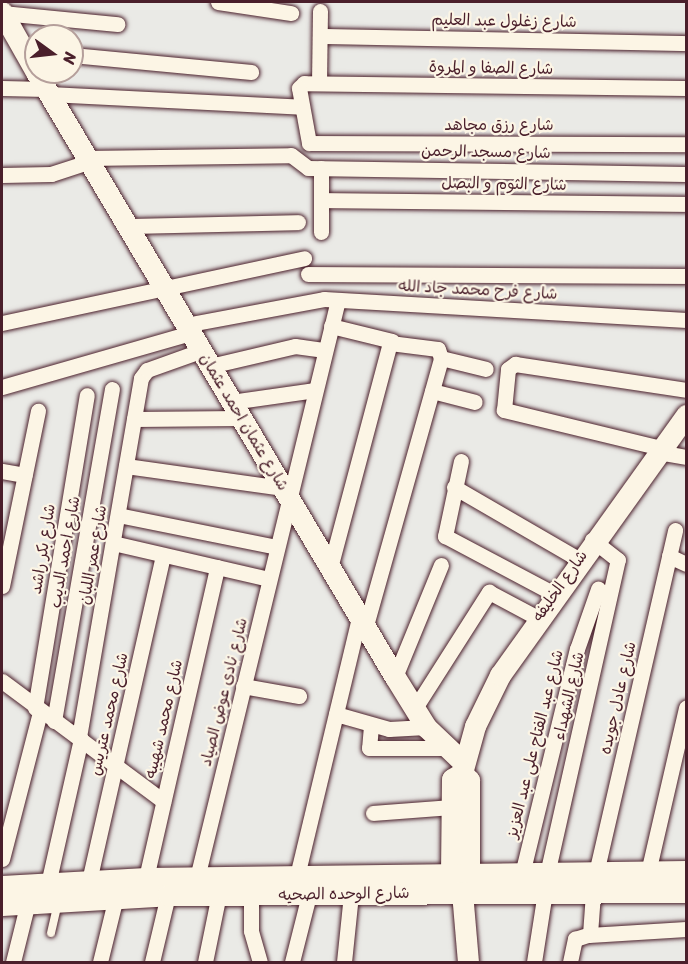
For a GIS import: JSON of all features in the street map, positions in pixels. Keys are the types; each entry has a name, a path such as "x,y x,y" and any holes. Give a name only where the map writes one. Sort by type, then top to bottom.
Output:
{"street":[{"path":"218,2 291,12"},
{"path":"319,84 320,11"},
{"path":"2,12 117,24"},
{"name":"شارع عثمان احمد عثمان","path":"2,12 19,42"},
{"name":"شارع زغلول عبد العليم","path":"320,36 687,43"},
{"path":"84,56 251,72"},
{"name":"شارع الصفا و المروة","path":"302,107 300,90 304,83 687,88"},
{"path":"2,88 29,84"},
{"name":"شارع عثمان احمد عثمان","path":"43,84 395,677 426,727 463,768"},
{"path":"63,84 302,107"},
{"name":"شارع رزق مجاهد","path":"302,107 305,138 311,142 687,144"},
{"name":"شارع مسجد الرحمن","path":"88,160 291,155 306,168 687,174"},
{"path":"2,175 51,174 88,160"},
{"path":"321,168 321,232"},
{"name":"شارع الثوم و البصل","path":"321,200 687,204"},
{"path":"127,226 298,222"},
{"path":"2,323 163,286 304,258"},
{"path":"308,274 687,276"},
{"name":"شارع فرح محمد جاد الله","path":"196,344 268,307 338,300 687,320"},
{"name":"شارع نادى عوض الصياد","path":"195,886 277,547 286,493 338,300"},
{"path":"297,876 336,714 441,358 438,349 392,341 331,326"},
{"path":"330,568 392,341"},
{"path":"2,387 196,344 295,346 325,350"},
{"name":"شارع عمر اللبان","path":"53,892 141,378 147,370 196,344"},
{"path":"441,358 486,369"},
{"path":"687,390 515,364 508,369 504,410 687,457"},
{"name":"شارع احمد الديب","path":"54,721 112,389"},
{"path":"134,419 235,410 315,390"},
{"path":"432,392 475,402"},
{"name":"شارع بكر راشد","path":"2,859 37,710 87,395"},
{"path":"2,586 38,411"},
{"name":"شارع الخليفه","path":"461,880 451,807 452,779 463,768 491,692 538,618 592,540 686,416"},
{"path":"461,461 444,529 447,538 554,594"},
{"path":"126,466 286,493"},
{"path":"2,471 25,475"},
{"path":"454,487 578,560"},
{"path":"118,514 277,547"},
{"name":"شارع عادل جويده","path":"589,935 595,883 675,530"},
{"name":"شارع الشهداء","path":"539,882 618,560 592,540"},
{"path":"113,543 269,579"},
{"name":"شارع محمد عتريس","path":"89,881 163,555"},
{"path":"669,556 687,564"},
{"path":"395,677 441,565"},
{"name":"شارع محمد شهيبه","path":"146,878 217,567"},
{"name":"شارع عبد الفتاح على عبد العزيز","path":"539,882 576,649 598,589"},
{"path":"415,708 489,592 538,618"},
{"path":"2,681 37,710 80,738 163,801"},
{"path":"243,686 299,696"},
{"path":"646,883 683,739 687,708"},
{"path":"336,714 371,726 426,727"},
{"path":"371,726 369,748 444,748"},
{"path":"463,768 470,784 461,880 468,963"},
{"path":"373,813 451,807"},
{"name":"شارع الوحده الصحيه","path":"646,883 687,871"},
{"name":"شارع الوحده الصحيه","path":"11,896 53,892 116,897 168,894 195,886 297,876 646,883 687,892"},
{"name":"شارع الوحده الصحيه","path":"53,892 89,881 146,878 195,886 219,894 251,895 351,894 461,880"},
{"path":"534,963 539,882"},
{"path":"152,963 168,894"},
{"path":"205,963 219,894"},
{"path":"344,963 351,894"},
{"path":"251,895 250,931 260,963"},
{"path":"292,963 309,895"},
{"path":"11,896 13,963"},
{"path":"100,963 116,897"},
{"path":"570,963 575,939 589,935 687,929"}],"lane":[{"path":"51,933 53,892"}]}
